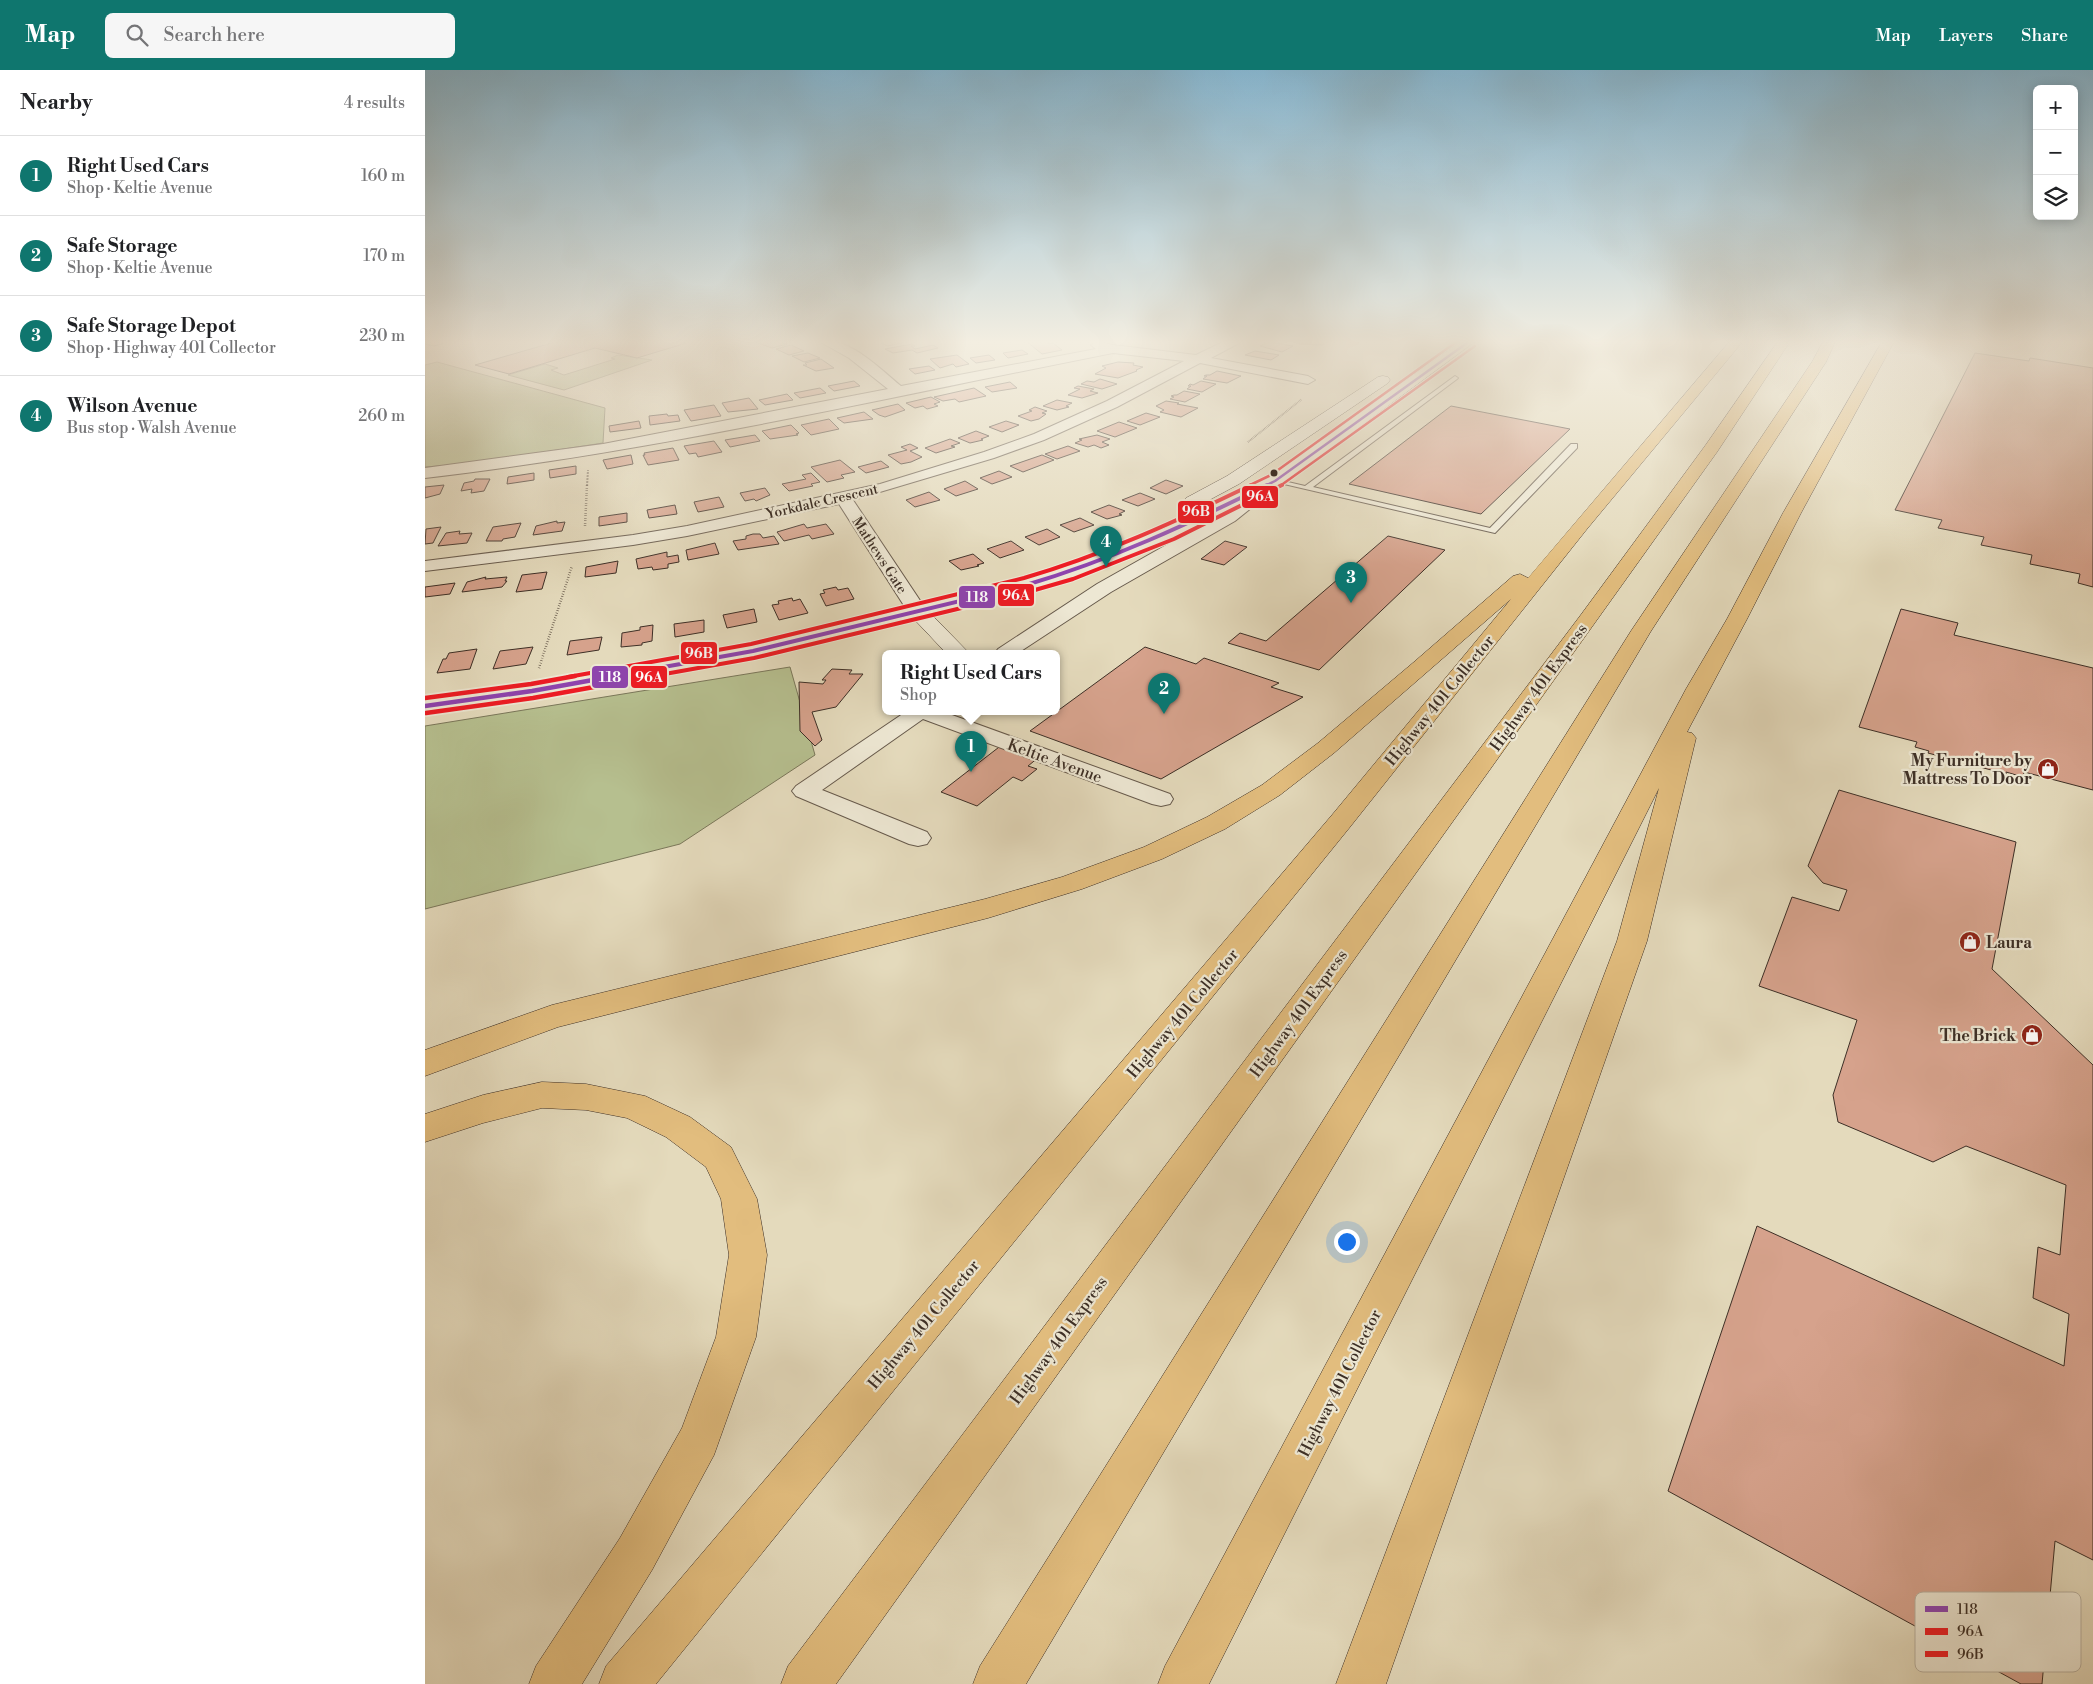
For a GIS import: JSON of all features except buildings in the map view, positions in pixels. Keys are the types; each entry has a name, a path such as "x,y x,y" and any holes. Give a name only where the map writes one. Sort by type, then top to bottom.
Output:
{"highway":[{"name":"Highway 401 Collector","path":"623,1684 1341,821 1581,525 1675,415"},
{"name":"Highway 401 Express","path":"806,1684 1587,620 1733,415"},
{"path":"998,1684 1641,631 1783,415"},
{"name":"Highway 401 Collector","path":"1183,1684 1697,690 1799,500 1848,415"},
{"path":"425,1063 552,1018 988,908 1072,883 1153,853 1216,824 1271,790 1326,748 1422,667 1581,525"},
{"path":"1361,1684 1632,941 1697,690"},
{"path":"425,1128 483,1110 542,1095 586,1097 633,1106 678,1127 719,1157 739,1199 748,1255 736,1336 699,1440 636,1554 554,1684"}],"main road":[{"path":"953,602 1187,505 1233,480 1330,415"},
{"path":"425,706 532,691 753,651 1026,585 1070,572 1171,532 1275,481 1366,415"},
{"path":"917,611 955,650"}],"street":[{"path":"425,473 589,451 785,415"},
{"name":"Yorkdale Crescent","path":"425,566 581,547 687,531 843,498 941,470 1039,436 1086,415"},
{"path":"1010,650 1104,588 1229,517 1275,481"},
{"name":"Mathews Gate","path":"843,498 917,611"},
{"path":"915,715 804,791 918,838"},
{"name":"Keltie Avenue","path":"932,715 1161,799"}],"lane":[{"path":"1307,488 1405,415"},
{"path":"1275,481 1492,531 1573,446"}],"path":[{"path":"1247,443 1282,415"},
{"path":"539,668 581,547 589,451"}],"green space":[{"path":"425,415 605,415 603,443 465,464 425,467"},
{"path":"790,667 815,755 680,844 425,909 425,726"}],"transit line":[{"name":"96B","path":"425,698 531,684 751,644 1024,578 1068,565 1168,525 1271,475 1354,415"},
{"name":"118","path":"425,706 532,691 753,651 1026,585 1070,572 1171,532 1275,481 1366,415"},
{"name":"96A","path":"426,713 533,698 754,658 1028,592 1073,579 1174,539 1279,487 1379,415"}],"place":[{"name":"Wilson Avenue","path":"1106,567"},
{"name":"Safe Storage Depot","path":"1351,603"},
{"name":"Safe Storage","path":"1164,714"},
{"name":"My Furniture by Mattress To Door","path":"2048,769"},
{"name":"Right Used Cars","path":"971,772"},
{"name":"Laura","path":"1970,942"},
{"name":"The Brick","path":"2032,1035"}]}
